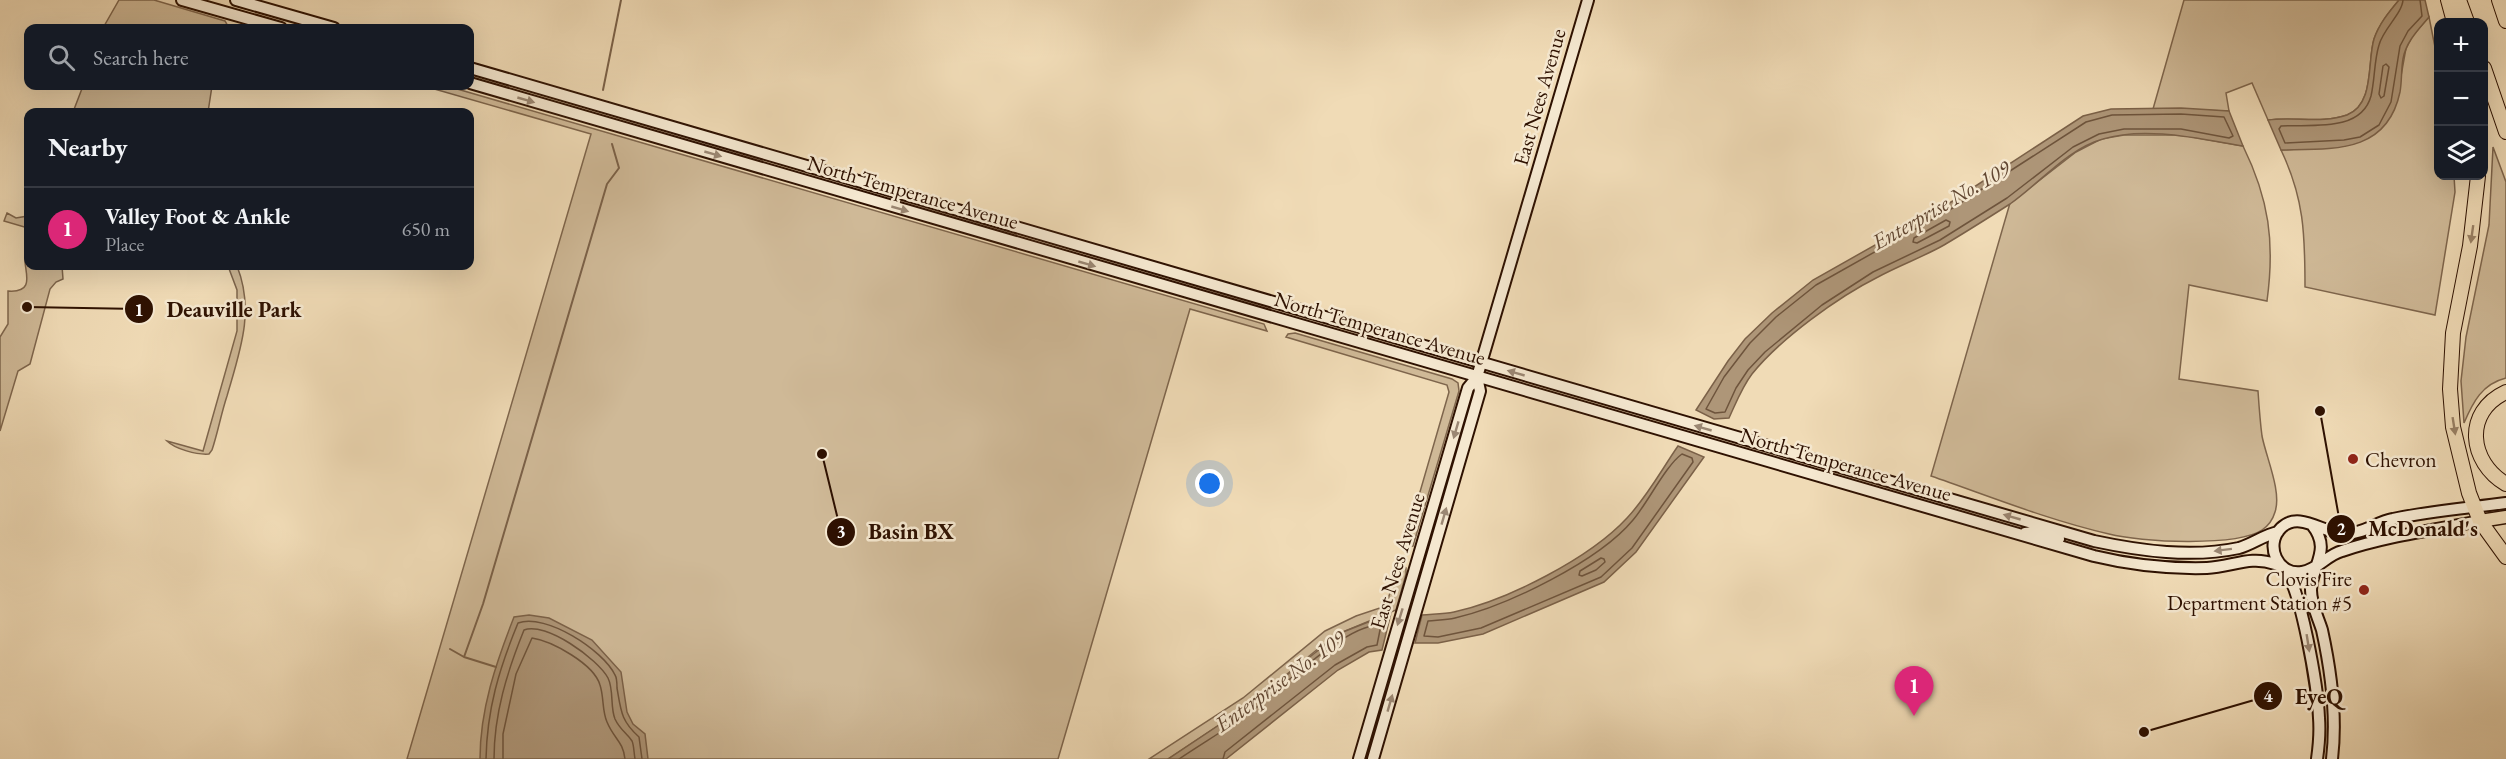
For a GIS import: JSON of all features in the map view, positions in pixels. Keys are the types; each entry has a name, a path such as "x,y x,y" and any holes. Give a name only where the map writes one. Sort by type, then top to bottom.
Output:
{"highway":[{"path":"2448,0 2453,18"},
{"path":"2459,0 2466,18"},
{"path":"2502,7 2506,21"},
{"path":"2485,72 2506,132"},
{"path":"2478,180 2470,246 2450,363 2453,427 2474,507 2480,521 2506,557"},
{"path":"2506,392 2486,408 2477,426 2476,442 2485,466 2506,484"}],"main road":[{"path":"182,0 266,24"},
{"path":"236,0 320,24"},
{"name":"East Nees Avenue","path":"1359,759 1468,388 1477,377 1588,0"},
{"path":"237,16 250,11 294,24"},
{"name":"North Temperance Avenue","path":"474,69 2116,546 2154,552 2211,552 2247,546 2278,532"},
{"name":"North Temperance Avenue","path":"474,84 2094,556 2128,563 2207,568 2252,560 2283,568"},
{"name":"East Nees Avenue","path":"1373,759 1480,391 1477,377"},
{"path":"2317,759 2319,715 2305,627 2298,599 2274,551 2278,532 2283,526 2294,521 2334,532 2352,533 2391,519 2506,503"},
{"path":"2283,568 2299,573 2317,566 2342,550 2409,534 2506,517"},
{"path":"2312,525 2321,544 2311,594 2322,630 2332,700 2332,759"},
{"path":"2020,535 2030,531 2087,546 2116,546"}],"shaded area":[{"path":"119,0 154,0 225,21 227,24 105,24"},
{"path":"2184,0 2399,0 2385,18 2374,39 2366,92 2356,110 2337,118 2268,120 2252,83 2226,93 2229,111 2153,109"},
{"path":"2429,17 2434,42 2434,180 2454,180 2455,192 2435,315 2305,287 2302,217 2289,167 2281,150 2345,146 2396,104 2406,48 2413,35"},
{"path":"81,90 211,90 209,108 75,108"},
{"path":"438,90 461,90 1264,324 1267,331 1190,309 1058,759 407,759 591,134"},
{"path":"2124,135 2181,135 2243,146 2259,184 2270,240 2267,301 2189,285 2179,379 2258,391 2262,436 2275,485 2277,504 2272,520 2262,530 2249,535 2210,541 2164,541 2123,537 2041,515 1931,476 2010,203 2076,152 2101,139"},
{"path":"2493,147 2506,182 2506,378 2491,385 2479,395 2464,423 2461,381 2466,337 2489,225"},
{"path":"7,213 16,218 24,217 24,227 4,221"},
{"path":"26,270 62,270 63,279 56,282 50,289 30,364 18,371 0,431 0,337 8,324 8,291 22,289 27,282"},
{"path":"230,270 238,270 242,283 245,299 244,331 212,450 209,454 186,451 167,441 203,451 237,331 237,290"},
{"path":"1295,333 1452,379 1458,383 1459,391 1413,546 1404,547 1449,392 1447,385 1286,337 1288,334"},
{"path":"1399,563 1406,568 1406,574 1396,610 1343,632 1319,648 1249,705 1168,759 1149,759 1243,698 1325,631 1356,616 1386,606"}],"water":[{"path":"2399,0 2425,0 2429,17 2407,47 2403,59 2400,92 2393,112 2383,127 2370,137 2355,144 2338,148 2281,150 2268,120 2337,118 2356,110 2366,92 2374,39 2385,18"},
{"path":"2181,108 2229,111 2243,146 2191,137 2155,134 2120,135 2090,144 2066,158 2021,196 1985,220 1936,249 1862,285 1810,320 1778,347 1752,374 1729,418 1714,419 1696,410 1745,339 1772,313 1813,280 1948,204 2083,116 2111,109"},
{"path":"1678,446 1704,457 1636,552 1604,582 1483,634 1438,643 1415,643 1422,615 1454,612 1499,598 1547,576 1592,548 1634,510"},
{"name":"Enterprise No. 109","path":"1391,613 1382,650 1369,652 1338,670 1226,759 1168,759 1249,705 1343,632"},
{"path":"529,615 549,618 592,640 621,672 627,712 633,724 645,734 648,759 480,759 486,704 501,652 514,617"}],"waterway":[{"path":"603,90 621,0"},
{"path":"464,657 483,604 607,184 619,168 612,144"},
{"path":"450,649 464,657 496,667"}],"place":[{"name":"Deauville Park","path":"27,307"},
{"name":"McDonald's","path":"2320,411"},
{"name":"Basin BX","path":"822,454"},
{"name":"Chevron","path":"2353,459"},
{"name":"Clovis Fire Department Station #5","path":"2364,590"},
{"name":"Valley Foot & Ankle","path":"1914,716"},
{"name":"EyeQ","path":"2144,732"}]}
